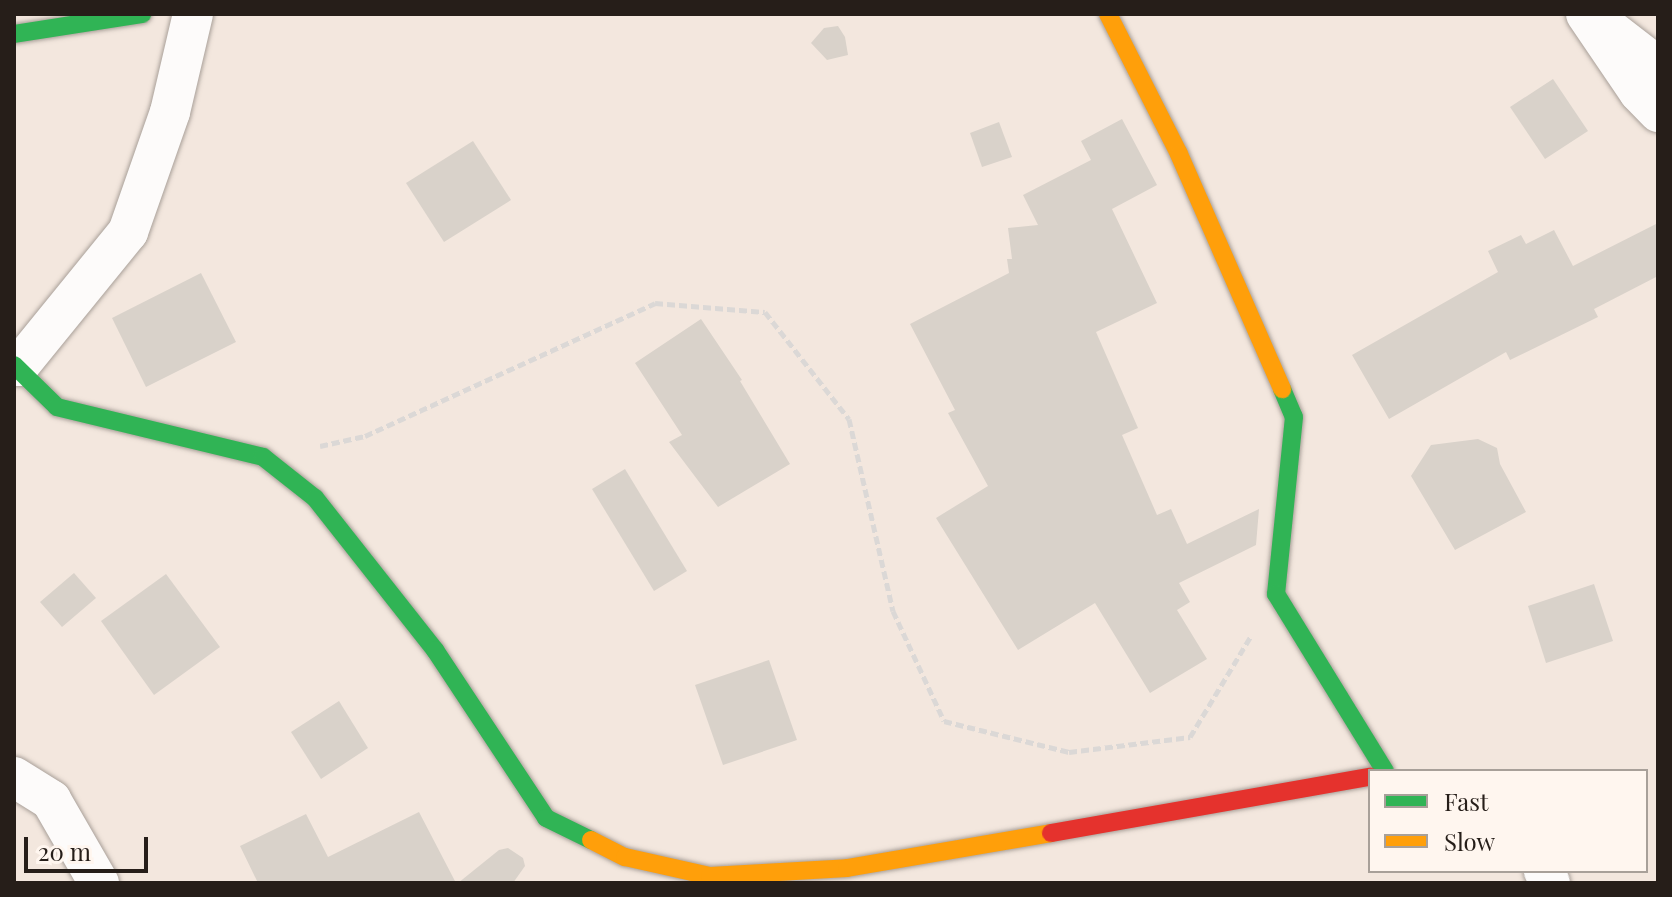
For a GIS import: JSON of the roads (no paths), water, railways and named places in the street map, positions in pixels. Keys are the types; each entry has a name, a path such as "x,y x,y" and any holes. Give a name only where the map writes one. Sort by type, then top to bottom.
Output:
{"street":[{"path":"14,34 142,14"},
{"path":"193,14 170,112 128,232 16,366 57,407 263,457 315,498 435,650 546,818 625,857 710,876 847,868 1368,777"},
{"path":"1108,14 1179,154 1294,417 1276,594 1384,769"},
{"path":"1587,14 1652,62 1658,61"},
{"path":"1587,14 1639,92 1658,112"},
{"path":"14,777 51,800 99,883"}]}
